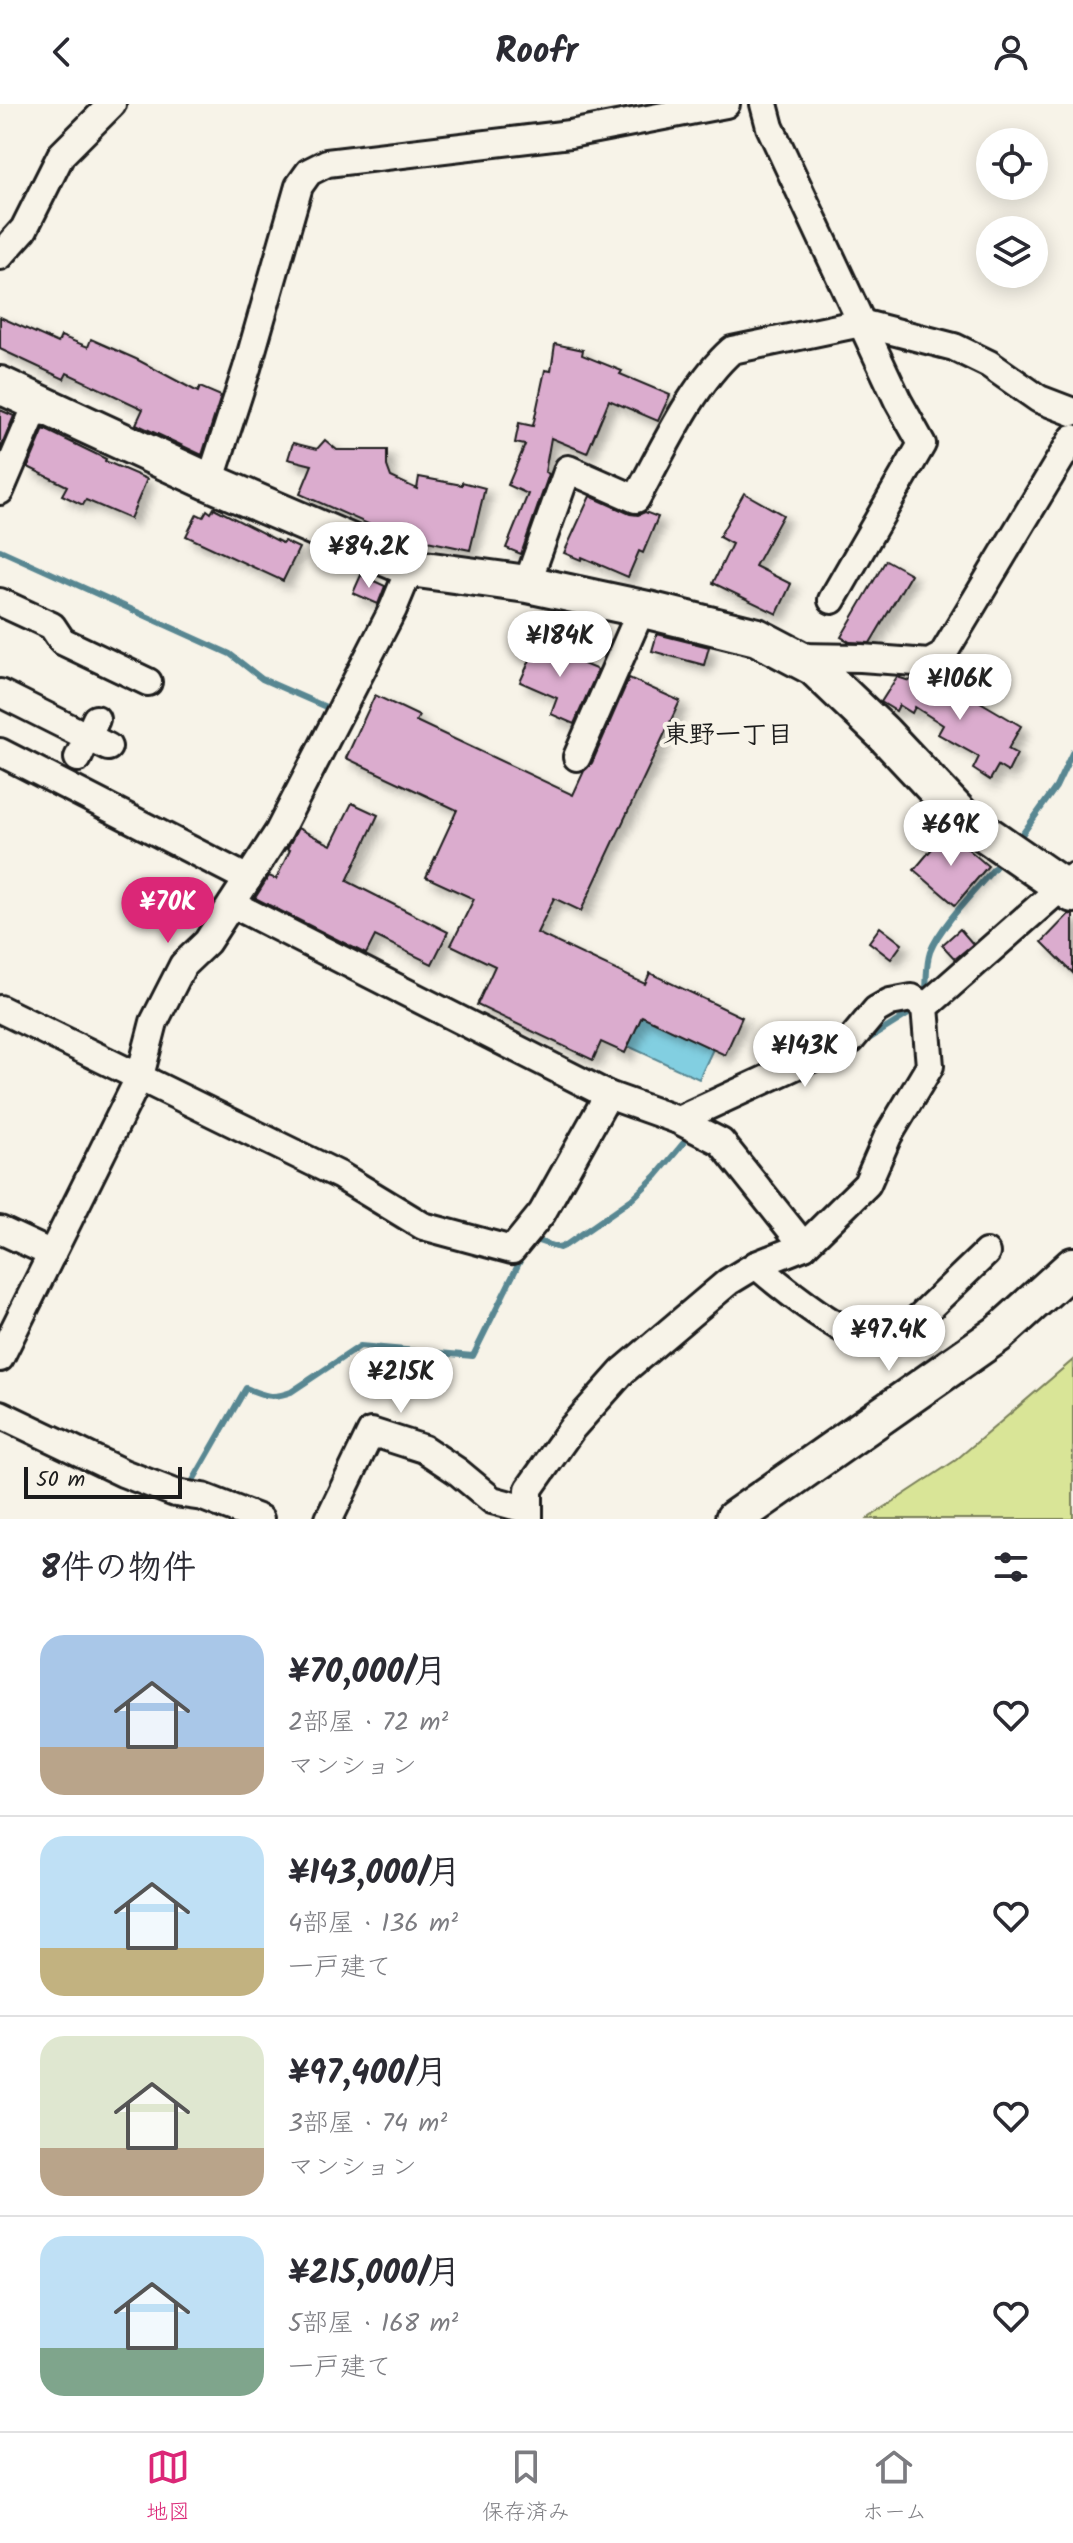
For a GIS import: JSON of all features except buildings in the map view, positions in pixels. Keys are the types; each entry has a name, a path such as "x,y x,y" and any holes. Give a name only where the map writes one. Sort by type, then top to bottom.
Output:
{"street":[{"path":"0,256 24,229 61,155 112,104"},
{"path":"210,482 247,368 299,186 309,172 327,163 570,134 726,104"},
{"path":"764,104 770,127 861,323 922,444 832,600"},
{"path":"527,584 568,469 636,499 688,406 721,360 732,350 861,323 954,347 989,364 1039,399 1073,412"},
{"path":"0,385 210,482 410,568 527,584 642,608 757,637 814,667 883,733 963,818 1069,886 925,1007"},
{"path":"0,491 38,402"},
{"path":"799,657 929,663 942,656 1073,438"},
{"path":"3,1344 52,1254 140,1076 154,1022 183,965 207,942 286,817 393,609 410,568"},
{"path":"0,602 52,626 62,641 148,682"},
{"path":"577,757 642,608"},
{"path":"0,693 92,740"},
{"path":"0,752 248,879"},
{"path":"232,904 608,1095 678,1120 721,1142 804,1246"},
{"path":"678,1120 851,1040 876,1010 890,1002 912,998 925,1007"},
{"path":"329,1519 371,1432 424,1449 492,1500 529,1515 529,1489 572,1428 623,1371 728,1282 756,1265 804,1246 867,1184 888,1136 930,1066 925,1007"},
{"path":"0,1009 339,1175 423,1226 512,1250 542,1213 608,1095"},
{"path":"0,1230 52,1254"},
{"path":"756,1265 815,1312 864,1339 879,1343 892,1340 904,1332 986,1253"},
{"path":"734,1519 998,1334 1073,1266"},
{"path":"0,1414 123,1473 175,1493 203,1497 260,1519"}],"green space":[{"path":"1073,1360 1073,1519 867,1519 956,1460"}],"water":[{"path":"648,1002 670,1029 713,1049 699,1079 628,1046"}],"waterway":[{"path":"0,550 230,654 262,679 335,711"},
{"path":"1021,836 1056,787 1073,751"},
{"path":"926,989 928,961 935,942 950,919 996,866"},
{"path":"864,1042 915,1010"},
{"path":"532,1239 559,1248 566,1245 632,1199 691,1134"},
{"path":"187,1483 191,1484 246,1388 268,1396 291,1392 360,1346 473,1356 523,1255"}],"district":[{"name":"東野一丁目","path":"728,736"}]}
